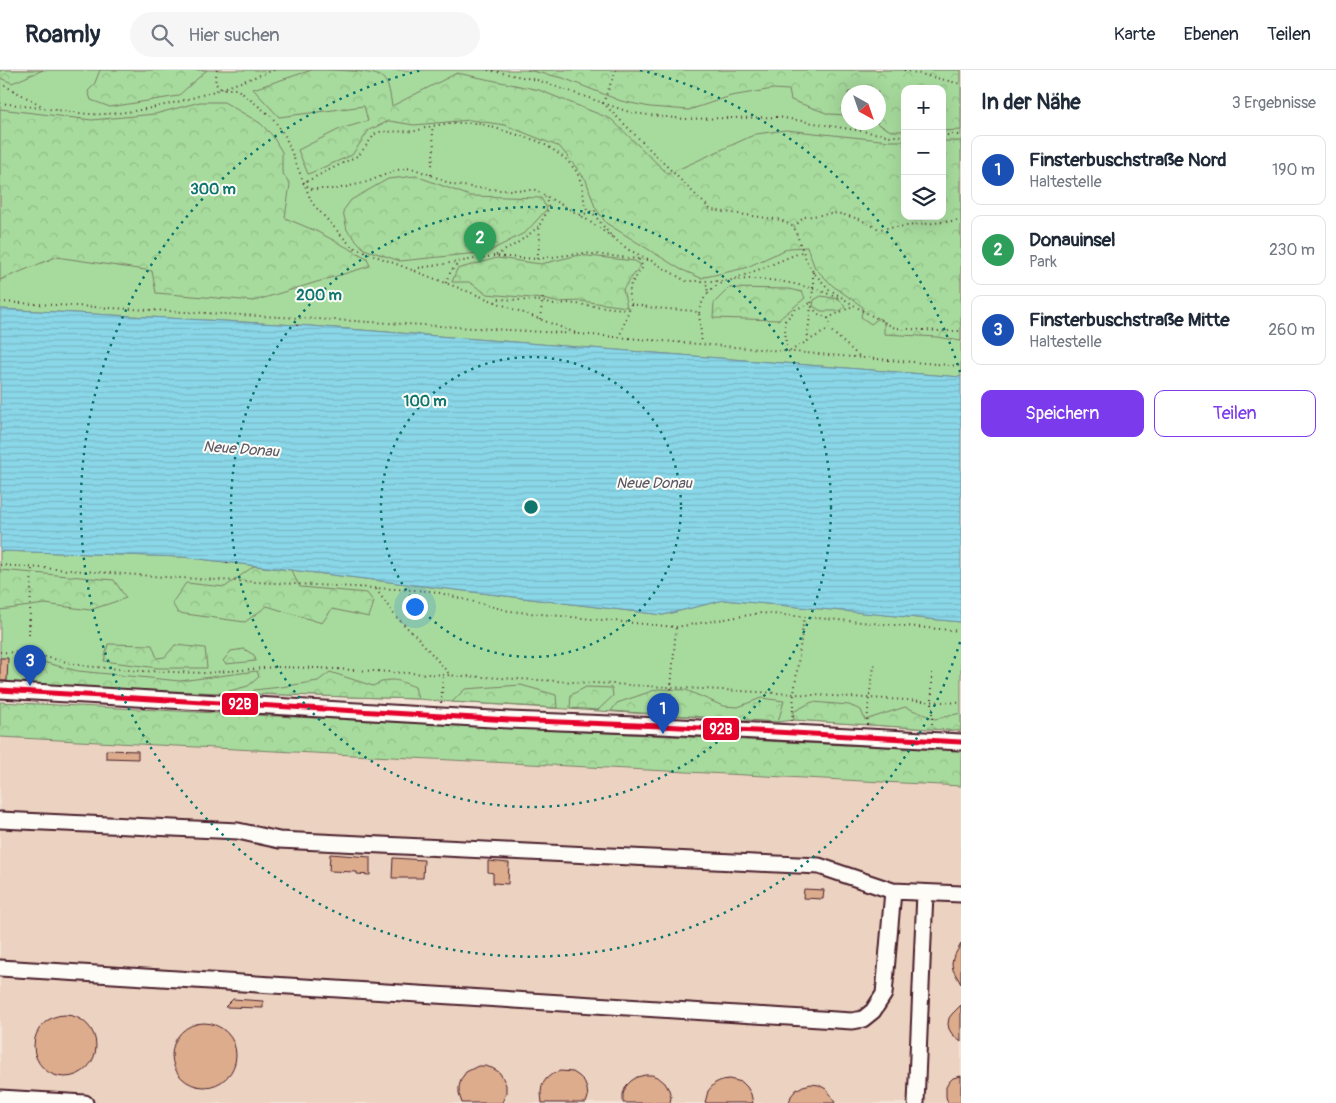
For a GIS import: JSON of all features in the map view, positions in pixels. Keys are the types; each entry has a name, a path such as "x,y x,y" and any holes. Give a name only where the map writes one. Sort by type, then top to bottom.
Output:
{"street":[{"path":"0,690 500,719 961,742"},
{"path":"0,820 238,831 279,840 820,866 893,891 961,894"},
{"path":"0,968 852,1021 863,1019 874,1011 884,994 893,891"},
{"path":"916,1103 926,893"},
{"path":"0,1098 85,1103"}],"path":[{"path":"217,70 215,83 221,89 237,89 272,117 285,136 302,183 312,203 352,247 579,334"},
{"path":"0,103 82,113 128,112 175,103 274,70"},
{"path":"488,70 537,80 632,113 684,119 778,117 891,136 901,136"},
{"path":"603,102 616,70"},
{"path":"904,70 961,84"},
{"path":"0,83 46,109"},
{"path":"603,102 711,210 781,220 794,227 807,262 813,272 829,289 853,306 895,328 961,331"},
{"path":"302,183 360,155 375,134 380,132 415,131 452,123 478,123 538,141 567,160 577,172 582,186 585,206 612,237"},
{"path":"431,175 434,147 432,126"},
{"path":"946,135 961,135"},
{"path":"302,183 312,189 337,189 367,182 397,170 411,168 453,185 499,190 535,190 580,215 629,250 686,281 744,279 774,281 826,292 844,300"},
{"path":"494,256 504,252 540,226 549,208 545,196"},
{"path":"580,215 599,210"},
{"path":"794,227 804,217 837,212 859,219 879,229 961,220"},
{"path":"536,260 540,241 540,226"},
{"path":"729,281 804,251"},
{"path":"415,271 418,268 494,256 536,260 584,254 650,260"},
{"path":"636,254 643,267"},
{"path":"619,338 631,304 629,295 631,283 644,263 650,260"},
{"path":"446,284 451,271 462,262"},
{"path":"807,341 813,272"},
{"path":"706,281 708,293"},
{"path":"702,344 700,308 708,293 724,281"},
{"path":"540,320 543,296"},
{"path":"495,302 498,299 542,301 553,305 568,303 622,309 630,308"},
{"path":"0,302 579,334 961,366"},
{"path":"631,304 699,312"},
{"path":"811,304 818,314 828,318 853,306"},
{"path":"786,351 785,321 796,309 811,304"},
{"path":"694,311 700,308"},
{"path":"828,318 829,329 861,357"},
{"path":"297,325 297,330"},
{"path":"790,351 829,329"},
{"path":"227,563 228,559"},
{"path":"0,565 179,578 432,591 509,611 676,627 761,613 961,631"},
{"path":"27,672 32,567"},
{"path":"375,588 395,616 418,638 451,676"},
{"path":"792,733 794,694 804,617"},
{"path":"669,719 676,627"},
{"path":"0,652 28,653 84,666 142,671 206,673 275,667 961,703"},
{"path":"867,737 869,698 875,661"},
{"path":"932,674 932,741"},
{"path":"441,706 443,675"}],"shaded area":[{"path":"0,737 961,786 961,1103 0,1103"}],"green space":[{"path":"0,70 961,70 961,377 297,325 0,309"},
{"path":"0,70 43,70 12,83 0,78"},
{"path":"100,70 207,70 178,96 110,107 91,100 88,91 94,85"},
{"path":"312,70 369,73 382,77 385,80 392,106 457,73 539,90 611,119 668,174 756,134 786,130 901,141 901,220 946,220 946,141 961,141 961,341 937,337 884,334 884,322 879,318 871,324 861,317 863,307 833,286 815,268 807,247 789,248 745,268 701,278 680,269 606,223 595,207 586,180 560,147 505,125 470,120 414,125 389,121 369,130 352,155 308,174 298,150 340,129 368,121 364,106 279,117 253,89"},
{"path":"527,70 961,70 961,130 946,131 946,85 901,85 901,131 891,131 886,128 886,85 841,85 841,115 829,114 791,100 789,90 773,89 731,96 689,110 650,107 621,101 563,78"},
{"path":"200,102 224,102 260,123 272,135 282,152 282,172 290,184 285,218 316,231 367,258 370,266 254,301 156,293 152,271 56,257 0,280 0,109 92,120 155,114"},
{"path":"416,176 470,196 541,198 547,209 526,232 488,252 400,261 364,249 347,230 343,211 351,200 388,179"},
{"path":"579,255 635,261 641,265 623,289 627,307 581,301 556,302 487,294 469,282 452,282 457,269 497,258 541,264"},
{"path":"729,288 790,289 802,292 805,298 778,320 713,318 714,303"},
{"path":"821,296 839,299 845,307 840,311 821,311 813,306 814,300"},
{"path":"0,551 183,557 663,615 724,600 961,622 961,731 795,720 778,722 418,699 0,685"},
{"path":"254,566 291,570 300,587 367,593 374,602 369,617 332,609 322,623 267,606 245,622 178,613 172,603 186,583 225,587"},
{"path":"0,570 114,580 126,598 90,610 45,604 0,610"},
{"path":"108,644 152,645 157,658 165,657 175,645 205,648 207,668 158,668 104,661"},
{"path":"244,649 254,655 256,661 226,664 223,661 231,651"},
{"path":"31,659 78,671 180,681 257,671 259,677 248,686 222,693 33,686 29,684"},
{"path":"330,672 373,686 390,680 399,681 415,687 418,699 253,694 254,690 318,681"},
{"path":"521,685 556,695 557,708 452,702 465,689"},
{"path":"586,687 612,688 613,696 598,710 570,708 571,695"},
{"path":"658,689 686,690 723,706 738,707 761,698 784,701 778,722 611,711 617,703"},
{"path":"0,702 961,751 961,786 0,737"},
{"path":"812,702 849,705 861,710 865,720 905,707 935,719 961,713 961,731 794,720 793,712"}],"water":[{"name":"Neue Donau","path":"0,309 297,325 961,377 961,622 724,600 663,615 183,557 0,551"}],"building":[{"path":"0,658 8,658 7,681 0,681"},
{"path":"106,750 138,751 138,759 106,758"},
{"path":"330,854 370,857 370,875 357,874 357,872 329,871"},
{"path":"393,858 424,860 423,878 392,878"},
{"path":"488,861 509,863 508,884 493,883 493,873 488,872"},
{"path":"804,889 824,890 823,899 803,898"},
{"path":"961,944 961,984 953,970 952,964 953,958"},
{"path":"233,999 263,1001 263,1008 225,1007"},
{"path":"961,1005 961,1042 952,1034 948,1024 949,1018"},
{"path":"59,1015 71,1015 87,1024 94,1034 96,1046 94,1058 87,1068 71,1077 59,1077 48,1072 39,1063 34,1052 34,1040 39,1029 48,1020"},
{"path":"204,1023 222,1029 230,1037 236,1055 230,1073 222,1081 204,1087 186,1081 178,1073 172,1055 178,1037 186,1029"},
{"path":"478,1066 492,1068 499,1072 503,1078 506,1085 506,1093 502,1103 462,1103 459,1094 461,1079 466,1072"},
{"path":"560,1071 573,1072 584,1081 588,1097 586,1103 542,1103 542,1085 552,1074"},
{"path":"652,1075 665,1083 671,1097 670,1103 623,1103 623,1094 626,1086 637,1077"},
{"path":"961,1076 961,1103 948,1103 946,1087 953,1078"},
{"path":"729,1079 742,1082 747,1087 753,1103 705,1103 708,1091 715,1083"},
{"path":"811,1084 819,1085 826,1089 835,1103 789,1103 791,1096 796,1090"}],"transit line":[{"name":"92B","path":"0,690 509,720 961,742"}],"place":[{"name":"Donauinsel","path":"480,263"},
{"name":"Finsterbuschstraße Mitte","path":"30,686"},
{"name":"Finsterbuschstraße Nord","path":"663,734"}]}
